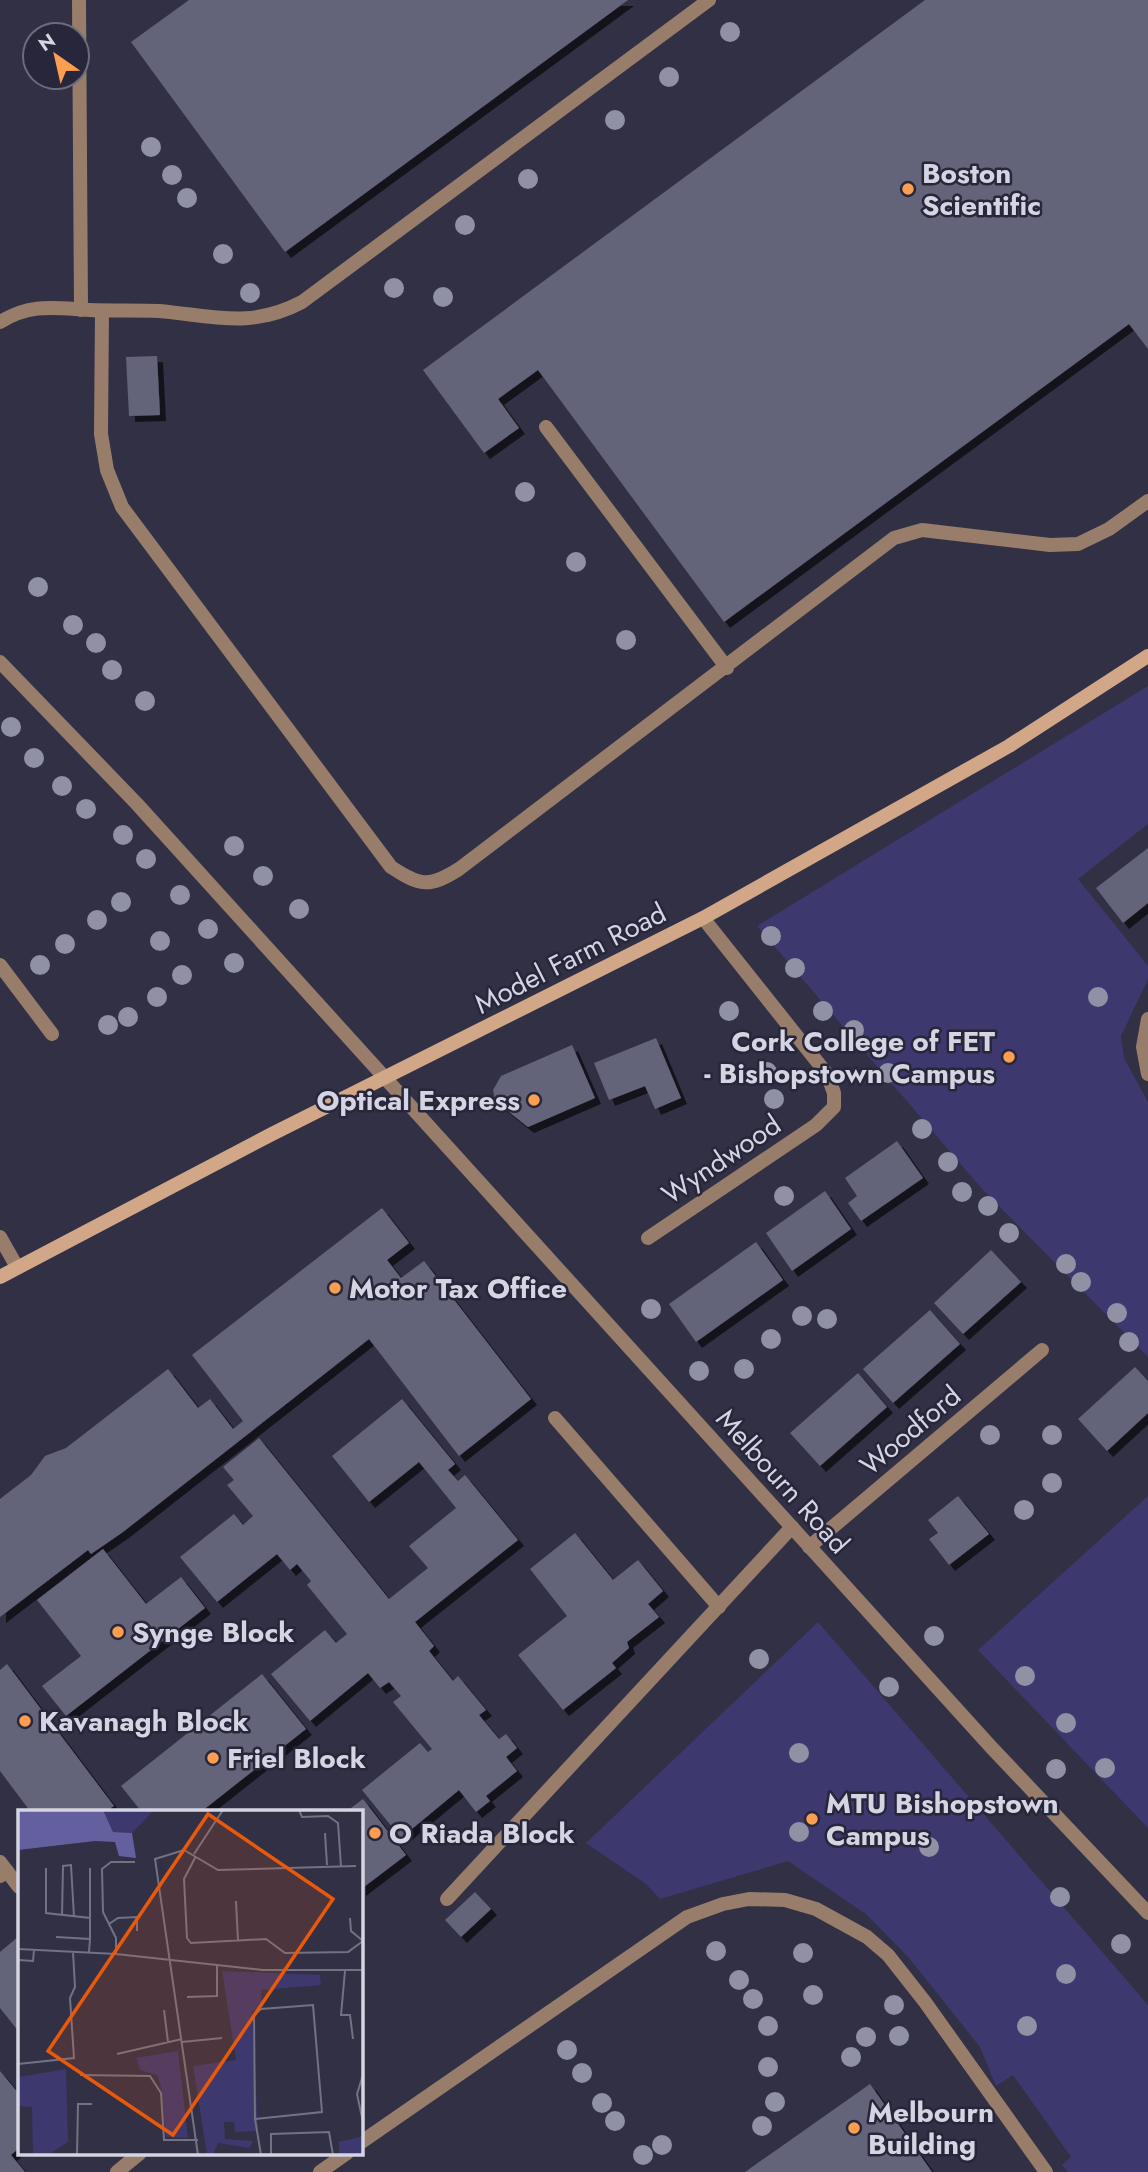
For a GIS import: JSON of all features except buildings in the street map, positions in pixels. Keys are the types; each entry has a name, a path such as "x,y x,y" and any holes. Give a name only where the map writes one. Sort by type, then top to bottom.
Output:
{"main road":[{"name":"Model Farm Road","path":"0,1277 703,918 1009,746 1148,656"}],"street":[{"path":"79,0 81,310"},
{"path":"0,322 20,310 44,307 156,311 244,320 276,316 313,294 709,0"},
{"path":"102,311 101,433 107,470 122,507 391,867 420,884 440,881 459,869 727,668 894,538 922,530 1050,545 1078,544 1109,529 1148,501"},
{"path":"546,427 727,668"},
{"name":"Melbourn Road","path":"0,662 137,804 809,1547 1148,1913"},
{"name":"Wyndwood","path":"648,1238 816,1125 834,1107 834,1093 827,1074 703,918"},
{"path":"0,965 52,1034"},
{"path":"1148,1019 1143,1047 1148,1074"},
{"path":"0,1237 17,1267"},
{"name":"Woodford","path":"809,1547 1042,1350"},
{"path":"555,1418 719,1606"},
{"path":"447,1899 792,1527"},
{"path":"2,1870 18,1886"},
{"path":"362,2142 687,1917 723,1904 749,1899 773,1900 816,1909 842,1920 888,1955 1046,2172"},
{"path":"117,2172 140,2154"},
{"path":"320,2172 346,2154"}],"shaded area":[{"name":"Cork College of FET - Bishopstown Campus","path":"1148,686 1148,824 1078,879 1148,966 1148,979 1121,1036 1124,1058 1148,1102 1148,1357 982,1189 757,926"},
{"path":"1148,1496 1148,1828 978,1650"},
{"path":"818,1622 1148,2005 1148,2172 1068,2172 1062,2165 1071,2157 1013,2075 996,2086 980,2047 909,1958 867,1915 788,1861 660,1899 646,1884 586,1843"}],"place":[{"name":"Boston Scientific","path":"908,189"},
{"name":"Cork College of FET - Bishopstown Campus","path":"1009,1057"},
{"name":"Optical Express","path":"534,1100"},
{"name":"Motor Tax Office","path":"335,1288"},
{"name":"Synge Block","path":"118,1632"},
{"name":"Kavanagh Block","path":"25,1721"},
{"name":"Friel Block","path":"213,1758"},
{"name":"MTU Bishopstown Campus","path":"812,1819"},
{"name":"O Riada Block","path":"375,1833"},
{"name":"Melbourn Building","path":"854,2128"}]}
